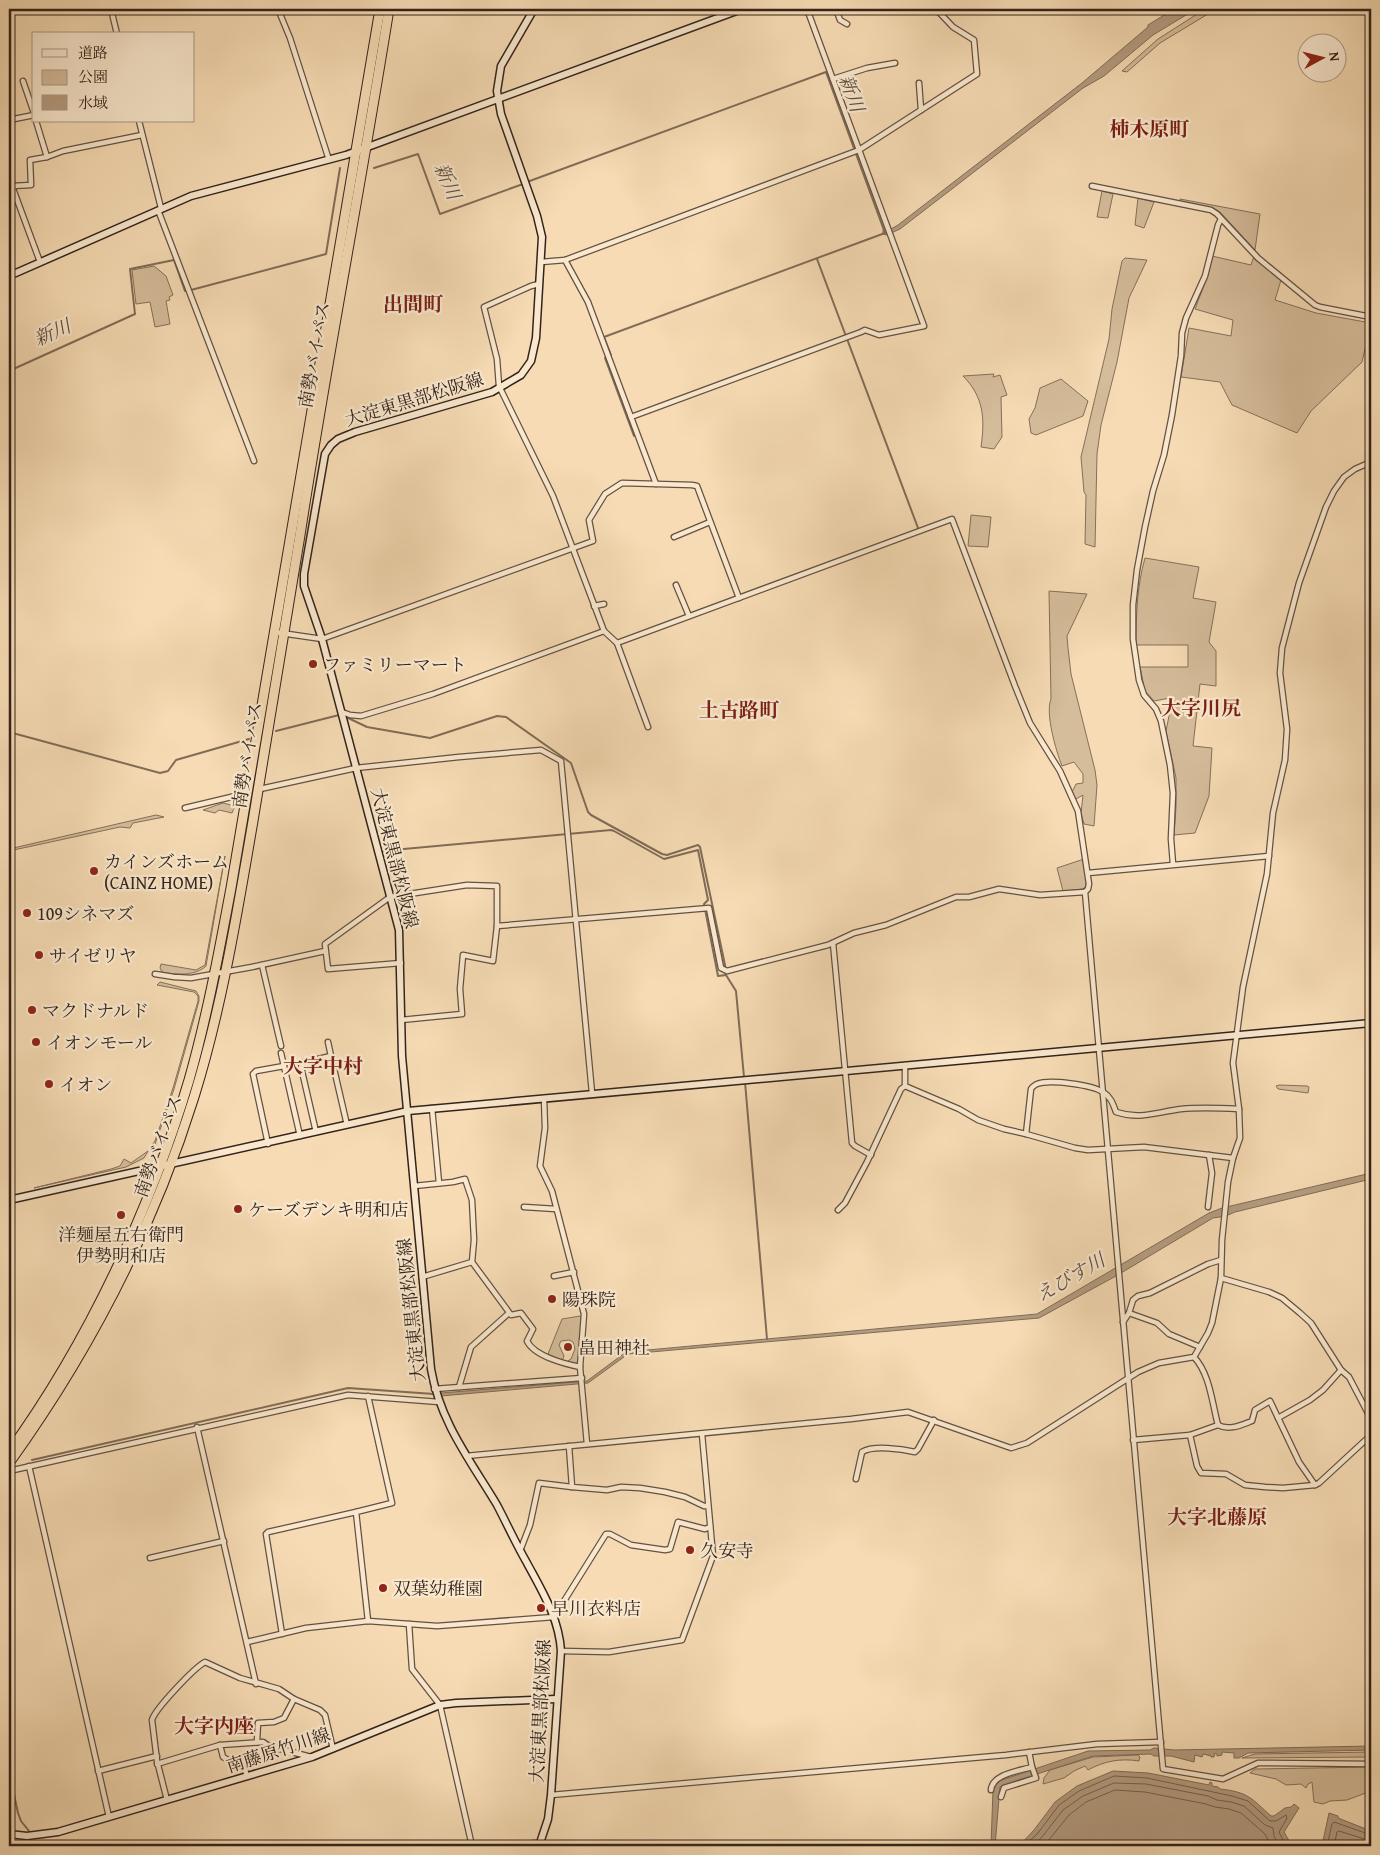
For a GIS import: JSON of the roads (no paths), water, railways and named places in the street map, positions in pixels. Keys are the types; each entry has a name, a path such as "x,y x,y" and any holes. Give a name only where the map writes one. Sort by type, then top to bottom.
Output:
{"highway":[{"name":"南勢バイパス","path":"9,1452 57,1377 98,1306 158,1167 189,1078 215,974 292,536 380,9"},
{"name":"南勢バイパス","path":"9,1463 44,1412 101,1316 138,1244 190,1109 208,1047 226,972 258,790 389,9"}],"main road":[{"name":"大淀東黒部松阪線","path":"534,9 501,66 497,83 497,99 541,233 536,338 531,361 521,375 499,386 492,392 344,436 334,442 328,450 324,461 304,574 304,586 322,639 400,930 402,1056 434,1390 446,1421 497,1506 558,1628 561,1651 556,1699 551,1795 548,1819 539,1845"},
{"path":"9,276 191,196 329,160 356,151 742,9"},
{"path":"9,1200 268,1144 408,1111 1371,1023"},
{"name":"南藤原竹川線","path":"9,1834 30,1835 58,1832 312,1757 440,1705 556,1699"}],"street":[{"path":"111,9 117,32"},
{"path":"278,9 290,38 329,160"},
{"path":"631,417 866,330 879,335 924,326 857,151 806,9"},
{"path":"836,9 840,20 847,24"},
{"path":"541,262 565,260 857,151 977,74 974,40 953,27 936,9"},
{"path":"832,79 867,68 895,63"},
{"path":"23,81 32,108"},
{"path":"919,83 921,110"},
{"path":"9,120 32,114"},
{"path":"36,122 48,157"},
{"path":"139,122 160,209 254,461"},
{"path":"12,186 32,185 30,160 142,135"},
{"path":"9,145 12,186 40,262"},
{"path":"1092,186 1211,210 1258,258 1315,305 1326,309 1371,317"},
{"path":"1174,864 1171,839 1173,793 1171,772 1161,721 1156,710 1144,695 1138,680 1132,639 1133,605 1137,570 1152,491 1164,455 1172,415 1181,356 1182,333 1205,276 1221,219"},
{"path":"565,260 588,302 656,484"},
{"path":"539,284 484,307 497,359 499,386 553,496 604,632 617,643 648,727"},
{"path":"466,1456 851,1420 906,1412 1015,1448 1027,1443 1127,1379 1159,1363 1194,1357 1212,1323 1221,1278 1225,1207 1233,1158 1240,1138 1239,1109 1233,1063 1243,987 1259,917 1269,856 1273,813 1285,760 1287,742 1280,673 1286,631 1300,578 1330,499 1344,477 1355,469 1371,462"},
{"path":"274,632 322,639 593,541 590,520 605,494 622,483 697,486 739,598"},
{"path":"497,926 709,908 720,964 726,970 782,958 833,943 862,929 886,925 956,897 969,897 999,889 1040,895 1084,892 1088,889 1088,873 1078,811 1060,771 1042,744 1018,695 952,519 617,643"},
{"path":"674,537 710,522"},
{"path":"676,585 689,616"},
{"path":"594,606 604,604"},
{"path":"343,715 361,716 433,694 604,632"},
{"path":"185,808 247,794 268,786 356,768 541,750 561,760 592,1093"},
{"path":"1088,873 1269,856"},
{"path":"401,963 328,969 324,951 325,944 390,897 467,885 498,886 497,926 493,961 463,955 460,989 462,1014 401,1020"},
{"path":"1084,892 1163,1769 1213,1779 1228,1778 1258,1763 1371,1764"},
{"path":"833,943 852,1143 870,1155"},
{"path":"155,974 186,978 262,965 324,951"},
{"path":"262,965 281,1046"},
{"path":"328,1042 348,1125"},
{"path":"281,1053 300,1136"},
{"path":"316,1132 302,1064 331,1056"},
{"path":"838,1210 845,1203 901,1089 905,1086 905,1065"},
{"path":"268,1144 253,1074 256,1071 284,1066"},
{"path":"1026,1134 1031,1088 1037,1084 1058,1082 1102,1091 1109,1096 1116,1112 1123,1114 1147,1116 1181,1109 1239,1109"},
{"path":"905,1086 959,1108 978,1120 1075,1148 1088,1150 1144,1147 1233,1158"},
{"path":"544,1098 544,1128 539,1163 552,1191 585,1319 580,1366 587,1444"},
{"path":"432,1108 439,1183"},
{"path":"1208,1207 1212,1173 1209,1155"},
{"path":"414,1186 466,1179 472,1200 474,1240 472,1262 508,1313 511,1315 521,1313 533,1328 528,1341 533,1349 562,1363 580,1366"},
{"path":"524,1208 556,1209"},
{"path":"1123,1322 1130,1314 1133,1300 1138,1296 1150,1294 1208,1264 1221,1260"},
{"path":"422,1277 472,1262"},
{"path":"554,1276 574,1272"},
{"path":"1221,1278 1258,1287 1282,1298 1311,1323 1340,1370 1349,1377 1371,1419"},
{"path":"459,1387 471,1347 508,1313"},
{"path":"1130,1314 1157,1323 1169,1334 1200,1347"},
{"path":"1194,1357 1199,1362 1207,1383 1218,1425 1222,1428 1234,1427 1252,1421 1255,1410 1270,1401 1299,1462 1315,1485"},
{"path":"1278,1418 1310,1400 1323,1390 1340,1370"},
{"path":"434,1390 582,1381"},
{"path":"9,1472 348,1395 439,1402"},
{"path":"282,1634 266,1534 392,1504 368,1396"},
{"path":"856,1479 862,1452 866,1449 873,1449 915,1452 934,1420"},
{"path":"1132,1440 1190,1434 1218,1425"},
{"path":"198,1428 256,1684"},
{"path":"561,1651 609,1652 682,1640 713,1556 702,1434"},
{"path":"1190,1434 1197,1466 1201,1473 1226,1474 1245,1485 1283,1488 1315,1485 1371,1436"},
{"path":"569,1446 572,1487"},
{"path":"29,1466 109,1817"},
{"path":"520,1551 530,1525 538,1483 608,1490 621,1487 665,1492 708,1506"},
{"path":"356,1512 368,1621"},
{"path":"247,1642 306,1628 368,1621 437,1626 554,1618 606,1534 610,1534 631,1545 665,1550 670,1549 678,1522 704,1529 710,1528"},
{"path":"150,1558 224,1540"},
{"path":"409,1624 412,1669 440,1705 472,1846"},
{"path":"167,1800 157,1764 153,1714 205,1662 256,1684 280,1689 294,1699 320,1710 325,1715 333,1749"},
{"path":"257,1741 258,1723 274,1722 284,1718 294,1699"},
{"path":"157,1764 220,1744 257,1741 312,1757"},
{"path":"551,1795 1029,1752 1097,1744 1161,1742"},
{"path":"220,1744 222,1757 244,1770 247,1776"},
{"path":"1001,1797 1004,1788 1036,1778 1029,1752"},
{"path":"98,1772 157,1756"},
{"path":"991,1790 992,1783 998,1778 1033,1768"},
{"path":"519,1846 534,1843 539,1845"}],"water":[{"path":"1174,9 1196,9 1153,35 1104,76 1083,88 900,229 887,235 883,234 883,230 891,229 898,225 1082,83 1148,27 1148,25"},
{"path":"1371,1173 1371,1179 1213,1218 1116,1276 1039,1318 628,1354 588,1383 441,1396 441,1393 587,1381 626,1352 1037,1314 1209,1213 1222,1208"},
{"path":"1371,1746 1371,1750 1248,1753 1239,1758 1234,1758 1234,1753 1222,1752 1222,1755 1217,1756 1215,1753 1214,1757 1203,1754 1202,1757 1195,1755 1194,1762 1171,1756 1154,1756 1151,1754 1093,1756 1000,1787 995,1846 991,1846 993,1790 999,1781 1088,1751 1150,1750 1154,1748 1174,1750"},
{"path":"1113,1771 1148,1773 1209,1785 1210,1782 1212,1786 1220,1789 1243,1794 1271,1816 1294,1804 1299,1808 1284,1832 1292,1846 1019,1846 1055,1802 1077,1786"},
{"path":"1329,1813 1371,1831 1371,1846 1322,1846"}],"waterway":[{"name":"新川","path":"527,182 826,72 885,233 604,337 611,355 605,358 634,436"},
{"name":"新川","path":"374,168 418,154 440,214 523,184"},
{"name":"新川","path":"191,290 326,254 340,168"},
{"path":"817,259 918,528"},
{"name":"新川","path":"9,371 135,314 130,269 174,260 185,291"},
{"path":"276,731 339,715"},
{"path":"344,716 367,727 430,738 497,716 506,717 571,763 588,812 591,815 662,854 667,855 698,845 700,847 726,975"},
{"path":"9,732 160,773 168,771 176,760 249,739"},
{"path":"382,851 611,830 664,859 698,850 708,900 704,904 718,976 726,975 736,991 744,1077"},
{"path":"745,1082 767,1339"},
{"path":"32,1460 348,1388 434,1394"},
{"path":"9,1771 18,1813 21,1821 29,1831 32,1846"}],"place":[{"name":"ファミリーマート","path":"313,664"},
{"name":"カインズホーム (CAINZ HOME)","path":"94,871"},
{"name":"109シネマズ","path":"27,913"},
{"name":"サイゼリヤ","path":"39,955"},
{"name":"マクドナルド","path":"32,1010"},
{"name":"イオンモール","path":"36,1042"},
{"name":"イオン","path":"49,1084"},
{"name":"ケーズデンキ明和店","path":"238,1209"},
{"name":"洋麺屋五右衛門 伊勢明和店","path":"121,1215"},
{"name":"陽珠院","path":"552,1299"},
{"name":"畠田神社","path":"568,1347"},
{"name":"久安寺","path":"690,1550"},
{"name":"双葉幼稚園","path":"383,1588"},
{"name":"早川衣料店","path":"541,1608"}],"district":[{"name":"柿木原町","path":"1149,128"},
{"name":"出間町","path":"413,303"},
{"name":"大字川尻","path":"1201,707"},
{"name":"土古路町","path":"739,709"},
{"name":"大字中村","path":"323,1065"},
{"name":"大字北藤原","path":"1217,1516"},
{"name":"大字内座","path":"214,1725"}],"water label":[{"name":"えびす川","path":"1070,1277"}]}
